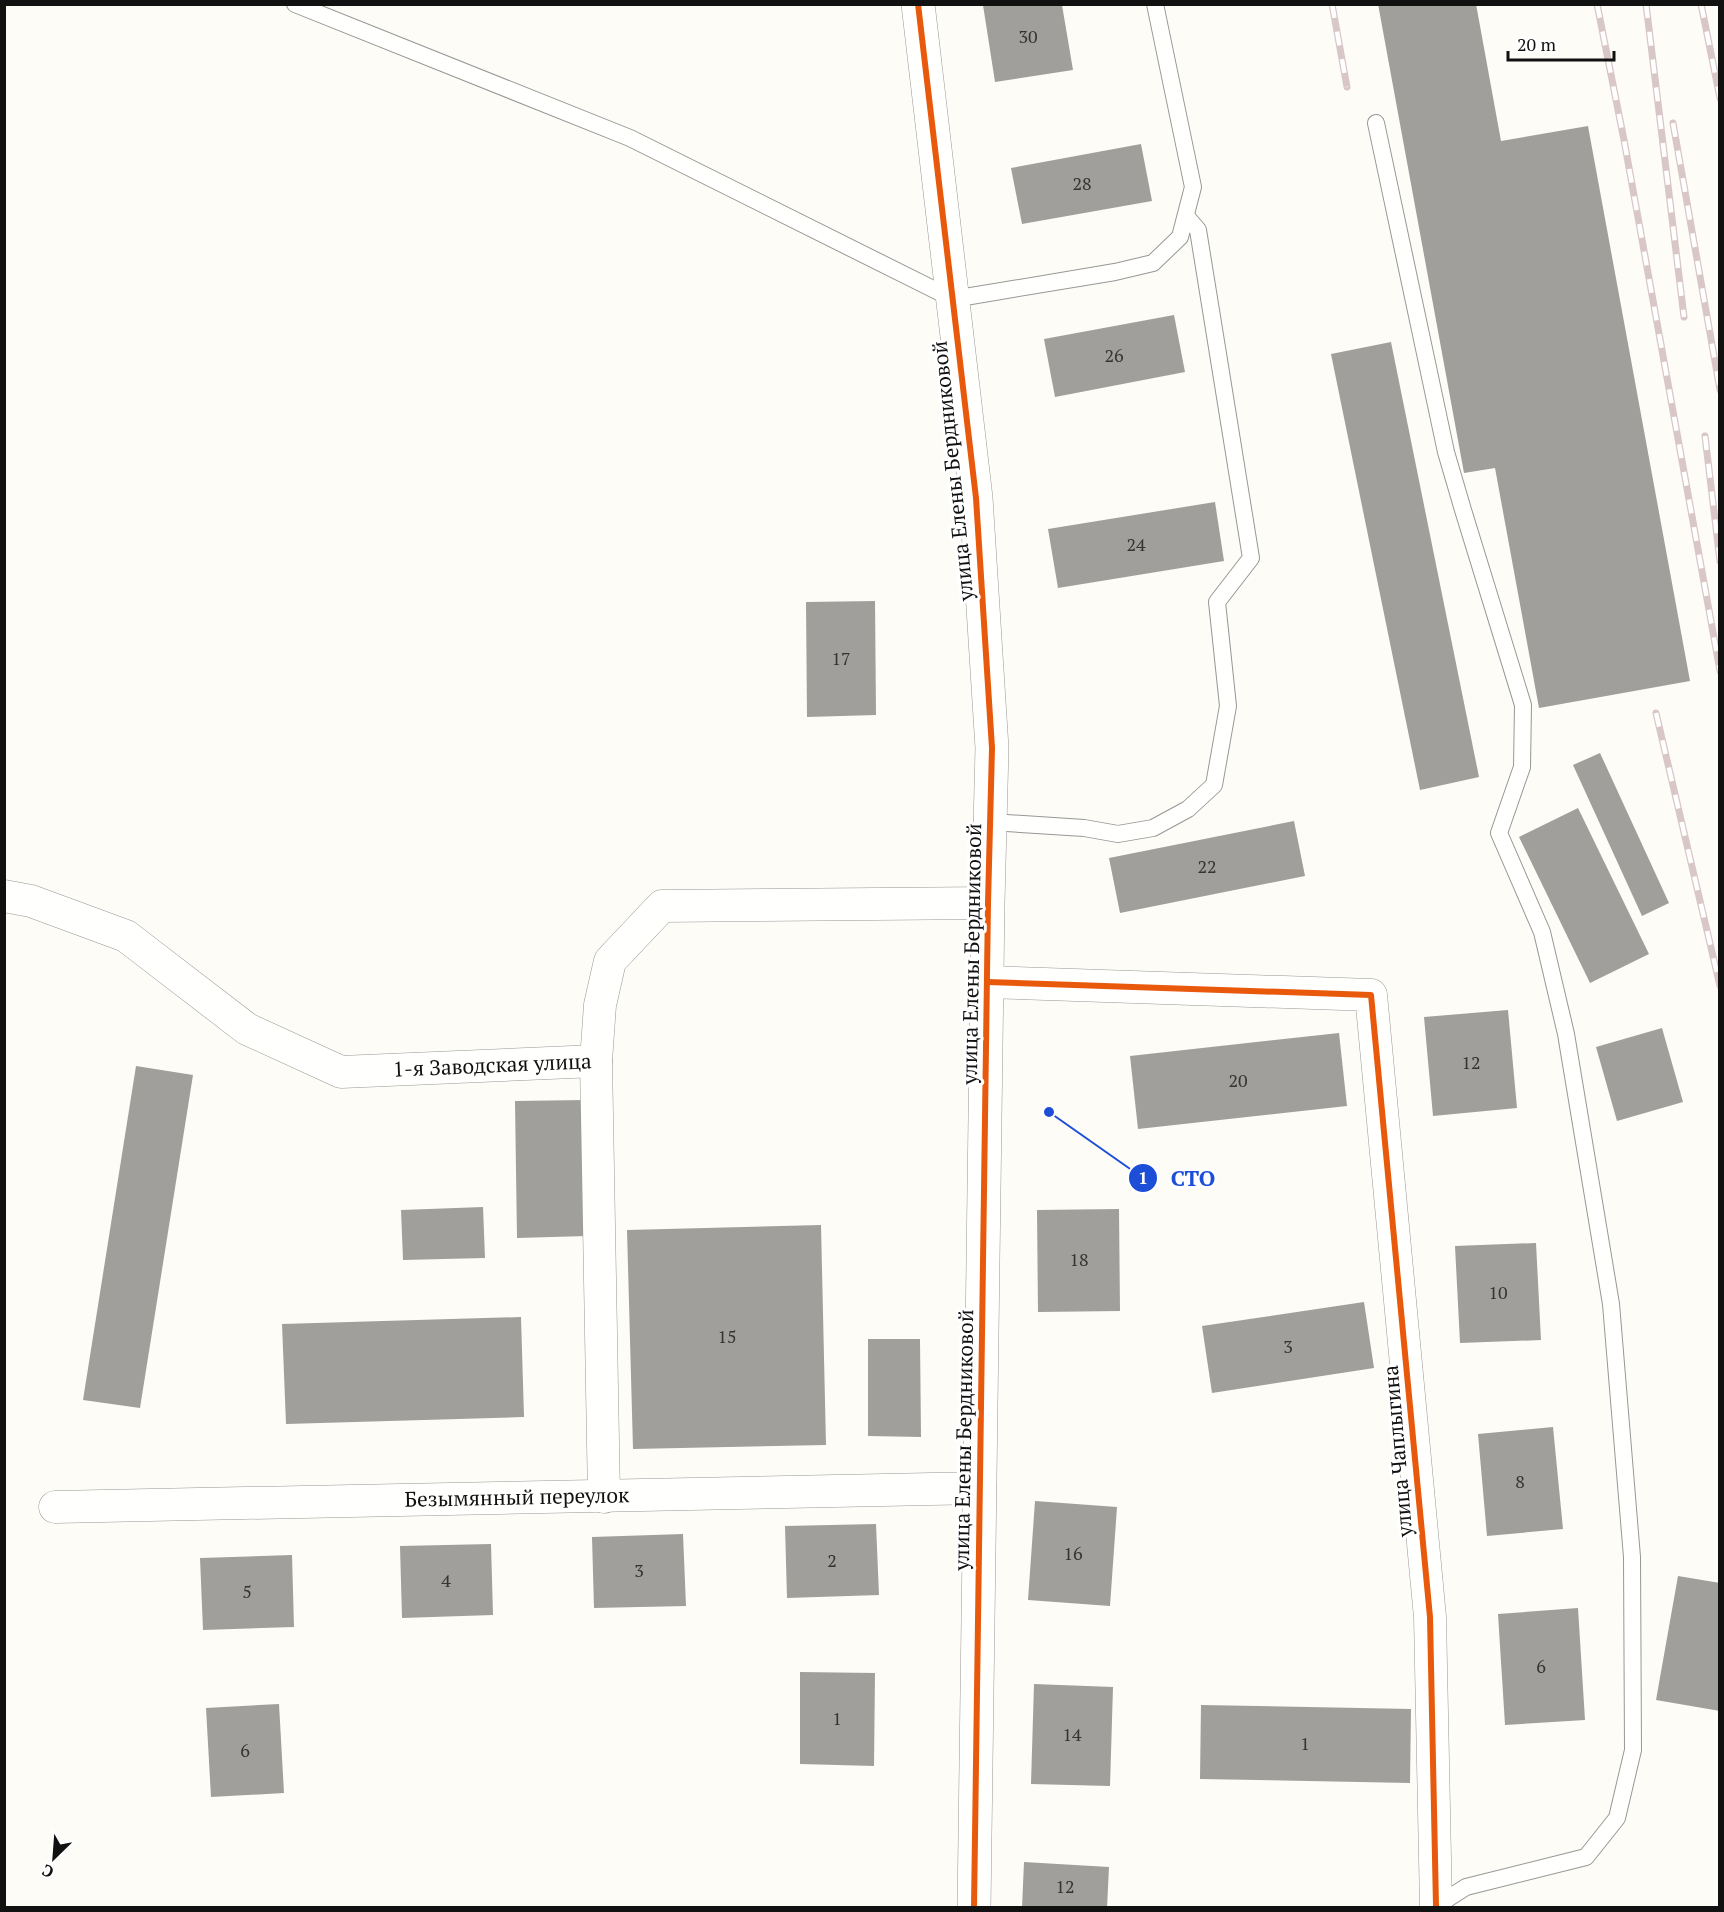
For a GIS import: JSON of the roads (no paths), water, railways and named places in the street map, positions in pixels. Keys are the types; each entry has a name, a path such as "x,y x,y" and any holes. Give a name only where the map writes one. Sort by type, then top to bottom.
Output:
{"street":[{"name":"улица Елены Бердниковой","path":"918,4 976,498 992,748 974,1908"},
{"name":"1-я Заводская улица","path":"13,902 126,936 247,1029 341,1072 596,1061 600,1005 610,961 662,906 988,903"},
{"name":"улица Чаплыгина","path":"987,982 1371,995 1430,1617 1434,1907"},
{"path":"596,1061 604,1497"},
{"name":"Безымянный переулок","path":"55,1507 980,1488"}],"lane":[{"path":"295,4 630,138 953,299 1115,272 1154,263 1180,237 1193,187 1155,4"},
{"path":"1376,123 1446,452 1523,705 1522,767 1499,833 1542,932 1566,1034 1611,1304 1632,1557 1633,1750 1617,1818 1586,1857 1466,1887 1434,1907"},
{"path":"991,822 1084,828 1118,834 1152,828 1188,809 1214,785 1228,706 1217,602 1251,558 1198,230 1186,216"}],"railway":[{"path":"1332,4 1347,87"},
{"path":"1597,4 1624,140 1720,671"},
{"path":"1646,4 1684,317"},
{"path":"1701,4 1720,98"},
{"path":"1673,123 1720,390"},
{"path":"1705,436 1720,561"},
{"path":"1656,713 1720,986"}],"place":[{"name":"СТО","path":"1049,1112"}]}
